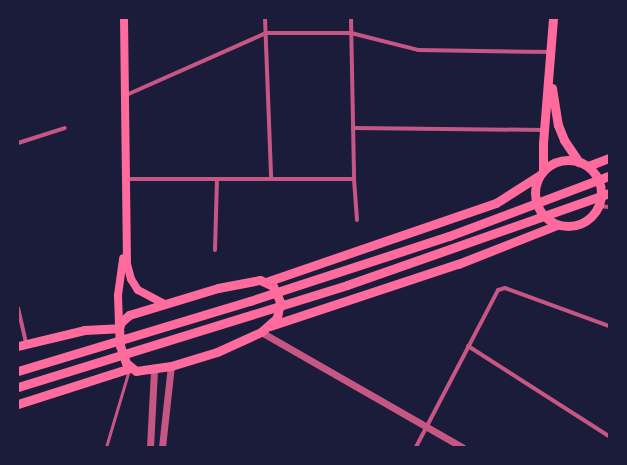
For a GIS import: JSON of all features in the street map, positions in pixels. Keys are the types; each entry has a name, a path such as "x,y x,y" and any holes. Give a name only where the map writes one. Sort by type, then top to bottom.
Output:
{"main road":[{"path":"124,18 125,248 129,272 134,284 144,295 164,304"},
{"path":"553,18 542,173 535,186 537,204 547,219 557,225 565,226 582,224 589,219 604,199"},
{"path":"550,75 558,125 564,140 579,162"},
{"path":"588,166 609,158"},
{"path":"22,345 84,330 119,326 129,315 242,282 266,282 496,203 560,161 579,162 588,166 599,180 604,199"},
{"path":"18,371 250,301 449,236 609,176"},
{"path":"18,387 354,282 604,199"},
{"path":"125,248 118,295 119,326 122,352 130,368 136,371 154,370 217,352 261,332 270,326 458,264 557,225"},
{"path":"266,282 275,288 280,302 278,315 270,326"},
{"path":"18,404 130,368"}],"street":[{"path":"265,18 271,177"},
{"path":"351,18 354,178 357,220"},
{"path":"124,96 266,33 351,32 418,50 551,52"},
{"path":"18,143 65,128"},
{"path":"353,128 544,130"},
{"path":"124,179 217,179 271,177 354,178"},
{"path":"215,250 217,179"},
{"path":"604,199 609,207"},
{"path":"416,447 468,346 497,293 502,288 609,326"},
{"path":"18,308 22,345"},
{"path":"261,332 427,425 462,447"},
{"path":"468,346 609,436"},
{"path":"162,447 171,366"},
{"path":"150,447 154,370"}],"lane":[{"path":"106,447 130,368"}]}
